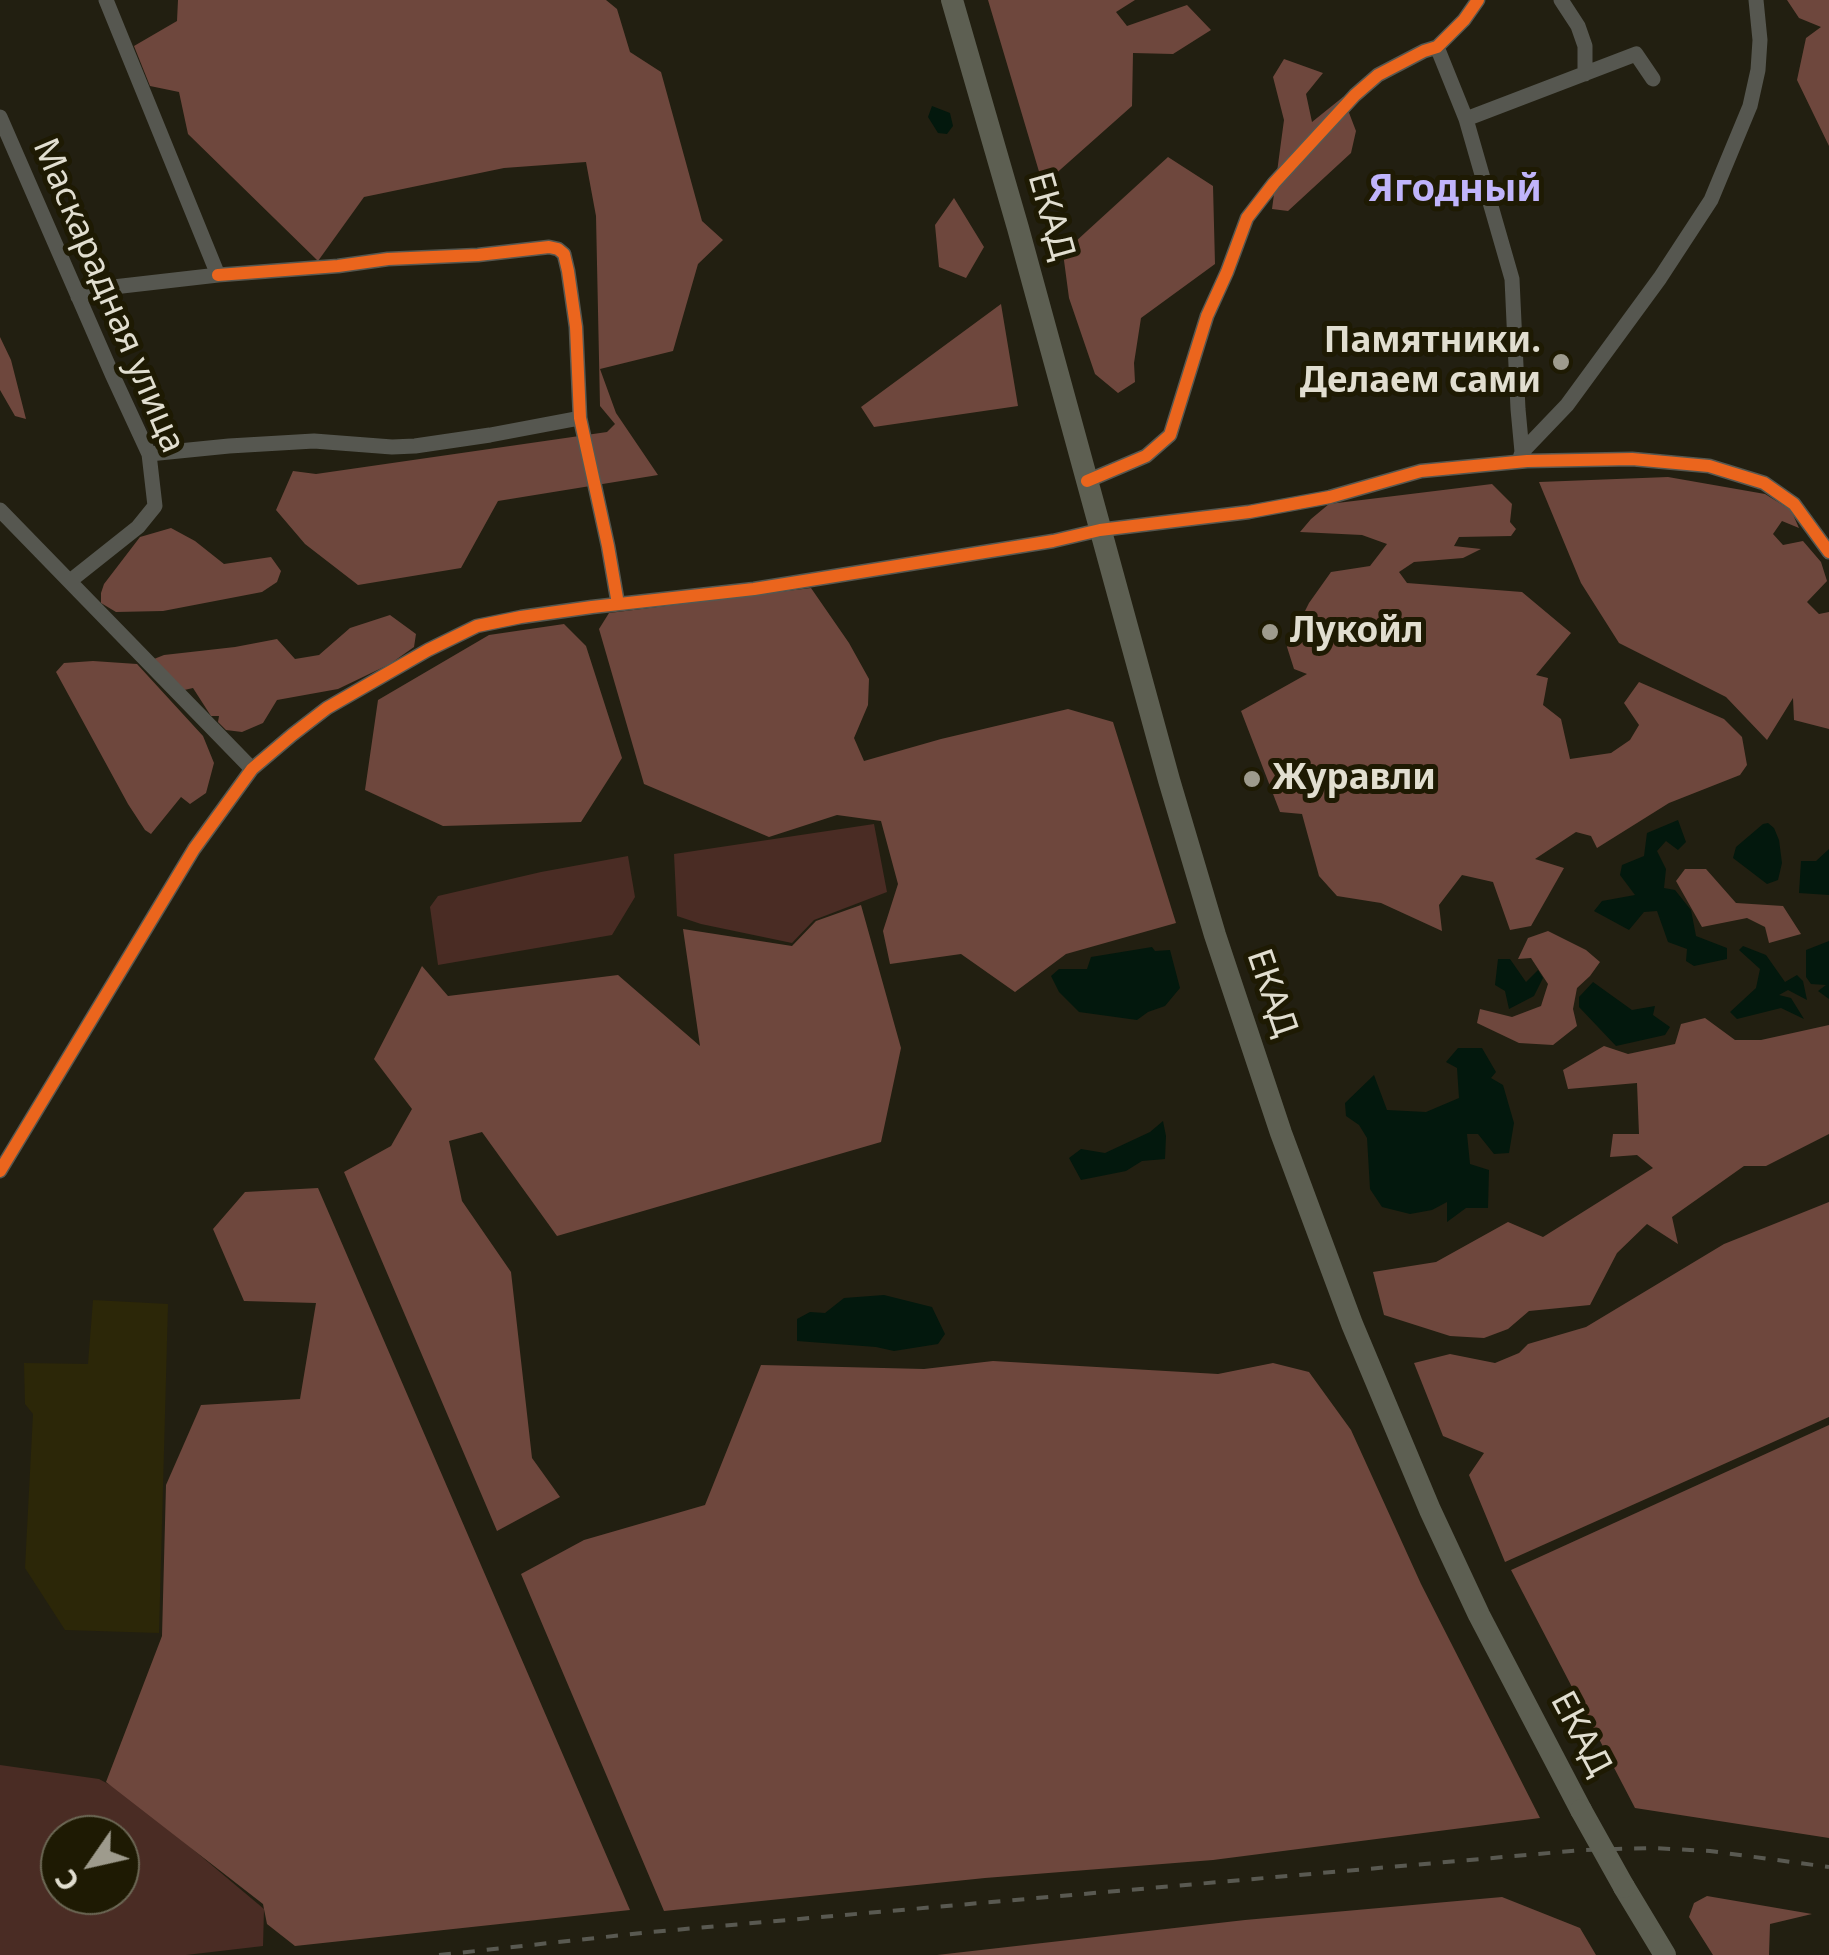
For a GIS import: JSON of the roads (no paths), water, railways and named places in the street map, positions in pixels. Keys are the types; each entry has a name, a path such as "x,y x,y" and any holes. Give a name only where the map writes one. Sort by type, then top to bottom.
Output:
{"highway":[{"name":"ЕКАД","path":"952,0 1214,935 1282,1133 1352,1324 1430,1510 1581,1810 1664,1955"}],"street":[{"path":"106,0 218,276"},
{"path":"1088,481 1137,466 1170,435 1206,316 1247,218 1274,182 1356,94 1378,76 1437,47 1478,0"},
{"path":"1561,0 1578,26 1584,46 1585,74"},
{"path":"1520,457 1567,405 1660,278 1711,200 1750,106 1760,40 1756,0"},
{"path":"1437,47 1466,119 1512,279 1520,457"},
{"path":"1466,119 1636,54 1652,79"},
{"name":"Маскарадная улица","path":"0,117 150,454 155,506 138,527 70,580"},
{"path":"78,297 96,289 218,276 388,259 558,249 564,254 568,271 576,328 580,418 618,604"},
{"path":"150,454 314,441 416,446 580,418"},
{"path":"0,1171 194,849 252,770 328,708 477,626 618,604 754,589 1100,530 1249,512 1330,498 1442,468 1520,457 1632,458 1709,466 1764,483 1794,504 1829,552"},
{"path":"0,510 252,770"}],"railway":[{"path":"439,1955 651,1932 1583,1850 1710,1851 1829,1867"}],"place":[{"name":"Памятники. Делаем сами","path":"1561,362"},
{"name":"Лукойл","path":"1270,632"},
{"name":"Журавли","path":"1252,779"}],"district":[{"name":"Ягодный","path":"1455,190"}]}
